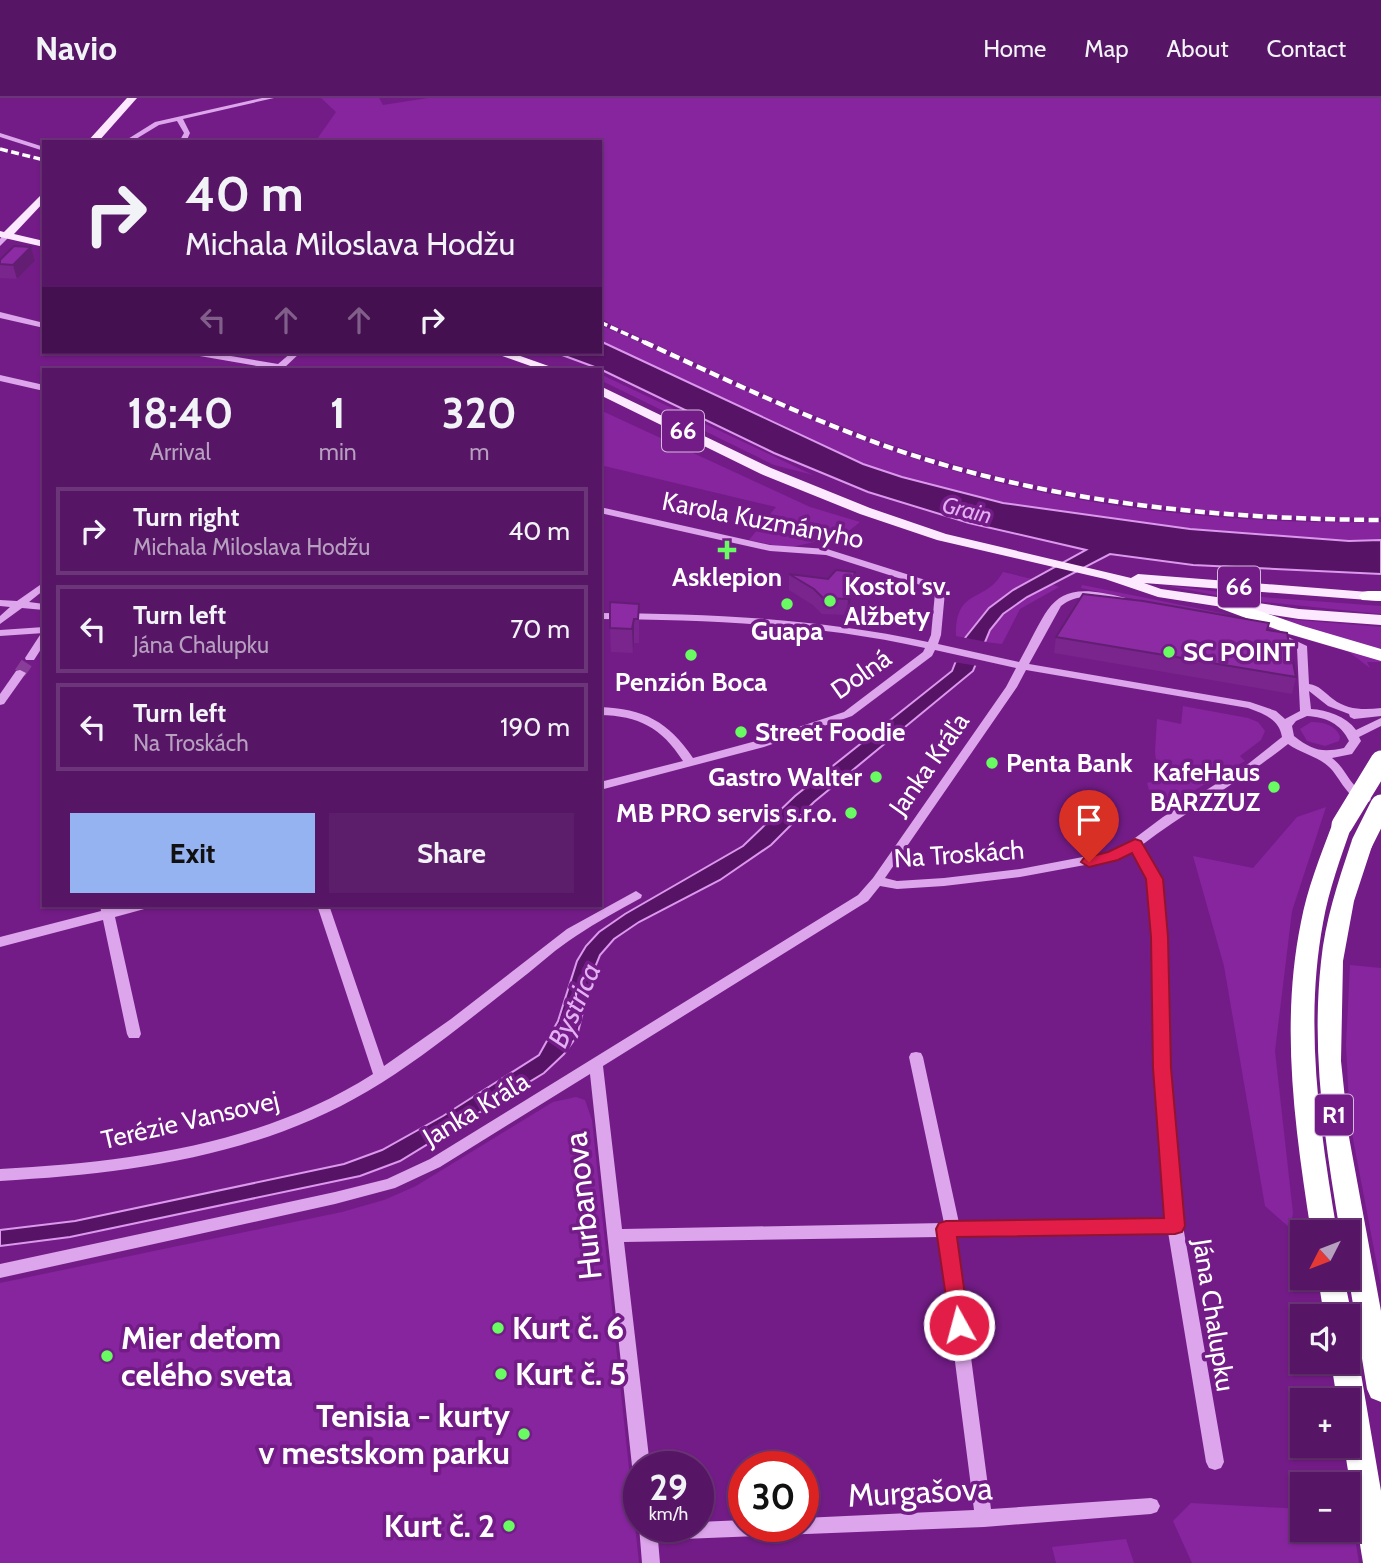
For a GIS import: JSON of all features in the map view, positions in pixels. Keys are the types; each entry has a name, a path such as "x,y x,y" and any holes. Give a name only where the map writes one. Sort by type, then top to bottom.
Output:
{"highway":[{"path":"1225,604 1381,655"},
{"name":"R1","path":"1322,1220 1308,1134 1301,1058 1301,1021 1312,923 1318,894 1342,825 1381,761"},
{"name":"R1","path":"1381,806 1362,843 1343,901 1329,994 1329,1062 1339,1148 1381,1389"},
{"path":"1347,1374 1378,1563"}],"main road":[{"path":"94,140 132,98"},
{"path":"2,238 18,225 42,197"},
{"path":"2,238 42,244"},
{"path":"503,354 548,368"},
{"name":"66","path":"602,391 766,471 876,515 969,544 1110,576 1158,593 1225,604"},
{"name":"66","path":"1110,576 1377,596"},
{"path":"1225,604 1381,620"}],"street":[{"path":"222,110 235,98"},
{"path":"129,140 153,125 271,98"},
{"path":"179,118 187,133 183,140"},
{"path":"0,135 42,148"},
{"path":"0,315 42,326"},
{"path":"205,354 279,368 295,354"},
{"path":"0,378 42,388"},
{"name":"Karola Kuzmányho","path":"602,510 770,548 827,552 939,588 936,635 932,646"},
{"path":"0,621 40,587"},
{"path":"1061,599 1067,595 1089,593 1138,603"},
{"name":"Janka Kráľa","path":"0,1272 390,1184 435,1163 848,909 863,898 877,881 1012,687 1061,599"},
{"path":"0,603 42,607"},
{"name":"Dolná","path":"602,616 760,620 932,646 928,653 893,682 848,714 760,744 602,785"},
{"path":"0,633 42,630"},
{"path":"1266,632 1302,646 1308,683 1328,716 1349,728 1354,735 1355,741 1348,751 1342,773"},
{"path":"30,658 42,640"},
{"path":"932,646 1023,666 1250,705 1272,713 1304,750 1318,754 1340,754 1348,751"},
{"path":"0,702 20,673"},
{"path":"1306,713 1303,690 1308,683"},
{"path":"1308,683 1332,704 1359,714"},
{"path":"602,711 641,715 660,725 690,763"},
{"path":"1287,732 1296,716 1306,713 1328,716 1381,712"},
{"path":"1354,735 1381,722"},
{"name":"Na Troskách","path":"877,881 897,885 1020,873 1112,856 1135,844 1167,820 1265,758 1287,732"},
{"name":"Na Troskách","path":"1265,758 1304,750"},
{"path":"1318,754 1342,773 1351,789 1381,806"},
{"name":"Jána Chalupku","path":"1135,844 1154,879 1156,891 1160,937 1162,1068 1175,1226 1215,1462"},
{"name":"Terézie Vansovej","path":"0,1175 87,1169 163,1156 244,1138 325,1108 441,1034 572,932 636,895"},
{"path":"0,943 107,909 125,907"},
{"path":"324,907 380,1075"},
{"path":"107,909 134,1034"},
{"path":"916,1056 949,1229 984,1519"},
{"name":"Hurbanova","path":"596,1065 639,1451"},
{"path":"616,1236 1175,1226"},
{"name":"Murgašova","path":"714,1527 984,1519 1152,1506"},
{"path":"649,1542 651,1563"}],"shaded area":[{"path":"321,98 379,98 383,105 428,98 1381,98 1381,517 1252,515 1124,501 998,476 936,459 841,426 742,384 602,318 602,140 316,140 336,112"},
{"path":"602,326 829,427 924,462 988,480 1117,506 1183,514 1315,522 1381,522 1381,540 1349,541 1190,529 1003,503 863,464 602,342"},
{"path":"602,375 813,475 774,465 602,381"},
{"path":"602,411 810,507 860,522 834,543 814,542 788,548 749,540 776,507 602,465"},
{"path":"1003,572 1032,579 995,605 965,638 956,636 960,610 972,598 996,582"},
{"path":"1051,584 1059,587 1020,609 1002,644 985,642 1004,615 1021,601"},
{"path":"1082,585 1221,613 1381,659 1381,662 1367,662 1370,668 1349,652 1260,626 1081,588"},
{"path":"1162,585 1273,598 1381,606 1381,614 1236,599"},
{"path":"1286,619 1381,627 1381,650 1292,624"},
{"path":"1183,706 1248,718 1258,722 1265,731 1261,740 1240,756 1245,761 1164,808 1153,803 1147,783 1158,780 1155,751 1157,719 1181,724"},
{"path":"1311,722 1332,727 1340,737 1339,741 1325,746 1307,741 1300,729"},
{"path":"1326,807 1292,911 1275,1051 1293,1213 1290,1228 1265,1206 1224,966 1193,856 1253,868 1297,817"},
{"path":"1350,965 1381,968 1381,1286 1350,1123 1346,1045"},
{"path":"576,1097 585,1100 592,1120 627,1451 623,1451 623,1542 637,1542 639,1563 0,1563 0,1283 342,1212 384,1200 416,1186 553,1102"},
{"path":"1191,1503 1290,1508 1290,1542 1356,1542 1359,1563 1192,1563 1173,1521"},
{"path":"1126,1539 1134,1563 1056,1563 1052,1547"}],"water":[{"path":"602,342 863,464 1003,503 1190,529 1349,541 1381,540 1381,574 1193,565 1110,554 1027,597 1003,614 990,630 973,671 814,802 771,845 720,880 639,922 614,939 600,955 593,972 577,1036 564,1054 544,1073 400,1161 360,1176 70,1237 0,1246 0,1230 75,1221 344,1164 382,1150 443,1116 539,1055 558,1021 577,961 599,932 625,914 743,846 795,796 952,671 965,638 989,608 1013,590 1086,550 969,523 868,492 774,453 597,368 559,354 602,354"}],"pier":[{"path":"26,198 42,202 42,219 34,229 2,221"},
{"path":"961,637 987,642 978,666 953,662"}],"building":[{"path":"14,246 31,247 13,265 0,264 0,260"},
{"path":"836,570 855,572 848,599 823,598 814,589 789,574 828,579"},
{"name":"SC POINT","path":"1083,594 1143,601 1269,623 1267,630 1287,633 1296,677 1056,637"},
{"path":"610,602 639,604 638,619 634,619 632,629 610,628"}],"tunnel":[{"path":"20,673 30,658"}],"railway":[{"path":"0,149 42,160"},
{"path":"602,323 648,344"},
{"path":"644,342 832,426 897,450 1015,483 1075,495 1196,511 1381,520"}],"place":[{"name":"Asklepion","path":"727,550"},
{"name":"Kostol sv. Alžbety","path":"830,601"},
{"name":"Guapa","path":"787,604"},
{"name":"SC POINT","path":"1169,652"},
{"name":"Penzión Boca","path":"691,655"},
{"name":"Street Foodie","path":"741,732"},
{"name":"Penta Bank","path":"992,763"},
{"name":"Gastro Walter","path":"876,777"},
{"name":"KafeHaus BARZZUZ","path":"1274,787"},
{"name":"MB PRO servis s.r.o.","path":"851,813"},
{"name":"Kurt č. 6","path":"498,1328"},
{"name":"Mier deťom celého sveta","path":"107,1356"},
{"name":"Kurt č. 5","path":"501,1374"},
{"name":"Tenisia - kurty v mestskom parku","path":"524,1434"},
{"name":"Kurt č. 2","path":"509,1526"}],"route":[{"path":"959,1325 946,1229 1175,1226 1162,1068 1160,937 1154,879 1135,844 1112,856 1089,862"}],"water label":[{"name":"Grain","path":"967,510"},
{"name":"Bystrica","path":"574,1005"}]}
